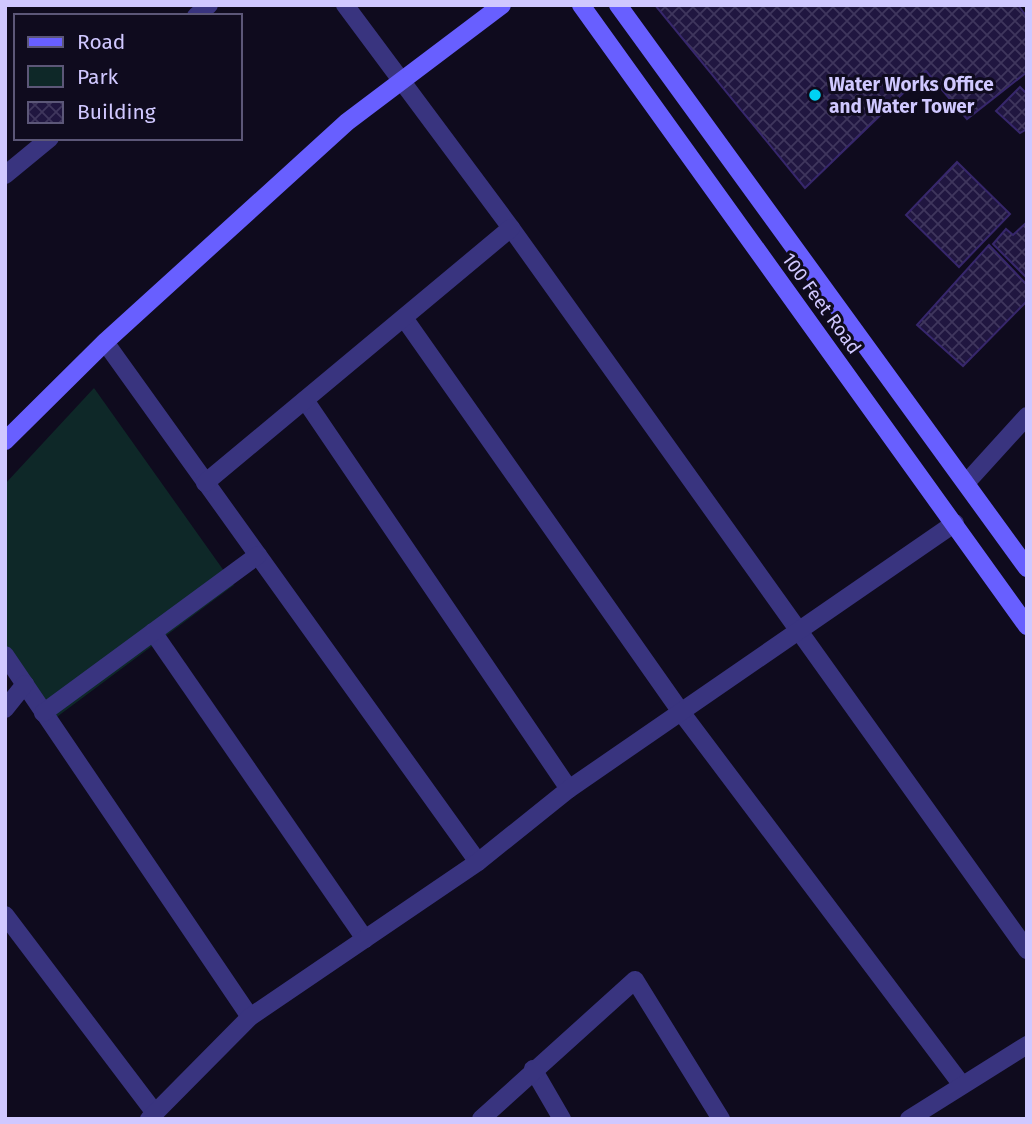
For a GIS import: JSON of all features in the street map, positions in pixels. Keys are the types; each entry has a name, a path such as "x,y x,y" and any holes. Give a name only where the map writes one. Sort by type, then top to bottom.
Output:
{"main road":[{"path":"5,441 105,342 347,122 502,5"},
{"name":"100 Feet Road","path":"582,5 1027,626"},
{"name":"100 Feet Road","path":"618,5 1027,568"}],"street":[{"path":"345,5 511,228 800,628 1027,950"},
{"path":"5,175 48,140"},
{"path":"205,483 511,228"},
{"path":"404,318 681,712 962,1085"},
{"path":"105,342 478,862"},
{"path":"306,400 569,789"},
{"path":"967,482 1027,416"},
{"path":"5,915 152,1116 250,1017 478,862 569,789 955,523"},
{"path":"43,713 258,555"},
{"path":"153,632 365,939"},
{"path":"5,655 250,1017"},
{"path":"5,709 25,684"},
{"path":"481,1119 533,1069 635,981 721,1119"},
{"path":"909,1119 1027,1045"},
{"path":"533,1069 562,1119"}],"green space":[{"path":"94,388 234,585 50,722 5,654 5,484"}],"building":[{"name":"Water Works Office and Water Tower","path":"655,5 1018,5 1027,17 1027,72 967,119 926,71 805,188"},
{"path":"1020,87 1027,94 1027,129 1020,133 996,111"},
{"path":"957,162 1010,214 959,267 906,215"},
{"path":"1027,222 1027,278 993,244 1006,229 1013,235"},
{"path":"989,245 1027,285 1027,301 963,366 917,325"}],"place":[{"name":"Water Works Office and Water Tower","path":"815,95"}]}
